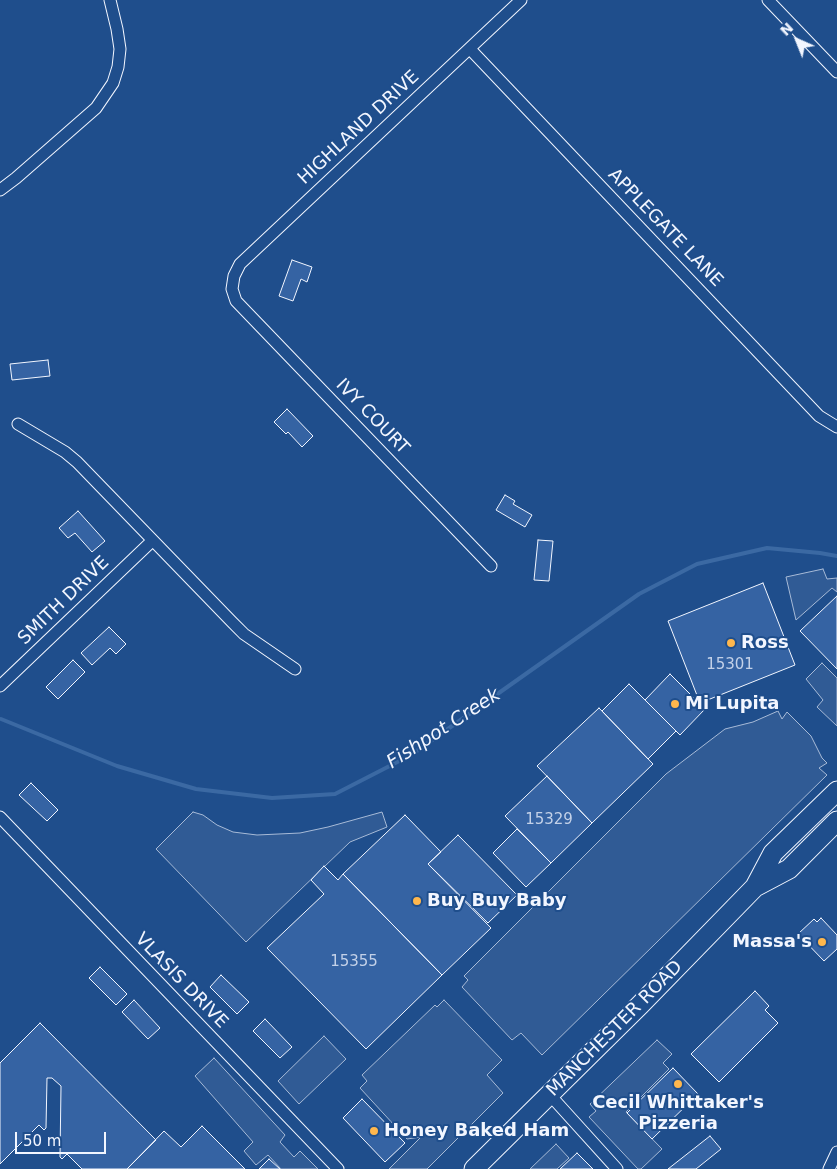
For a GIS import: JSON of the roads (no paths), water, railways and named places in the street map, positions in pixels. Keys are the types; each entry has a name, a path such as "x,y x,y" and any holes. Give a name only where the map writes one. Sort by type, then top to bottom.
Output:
{"highway":[{"name":"MANCHESTER ROAD","path":"474,1169 640,1005 755,887 773,853 837,791"},
{"name":"MANCHESTER ROAD","path":"755,887 789,868 837,821"}],"street":[{"path":"0,190 96,108 113,83 118,67 120,50 110,0"},
{"name":"HIGHLAND DRIVE","path":"232,288 234,276 240,264 521,0"},
{"path":"768,0 837,72"},
{"name":"APPLEGATE LANE","path":"470,49 819,416 837,427"},
{"name":"IVY COURT","path":"232,288 236,301 491,566"},
{"path":"18,424 66,452 244,634 295,669"},
{"name":"SMITH DRIVE","path":"0,686 152,541"},
{"name":"VLASIS DRIVE","path":"0,817 338,1169"},
{"path":"550,1094 618,1169"},
{"path":"828,1169 837,1152"}],"waterway":[{"name":"Fishpot Creek","path":"1,719 117,766 196,789 272,798 335,794 411,755 639,594 697,564 767,548 837,556"}],"place":[{"name":"Ross","path":"731,643"},
{"name":"Mi Lupita","path":"675,704"},
{"name":"Buy Buy Baby","path":"417,901"},
{"name":"Massa's","path":"822,942"},
{"name":"Cecil Whittaker's Pizzeria","path":"678,1084"},
{"name":"Honey Baked Ham","path":"374,1131"}]}
